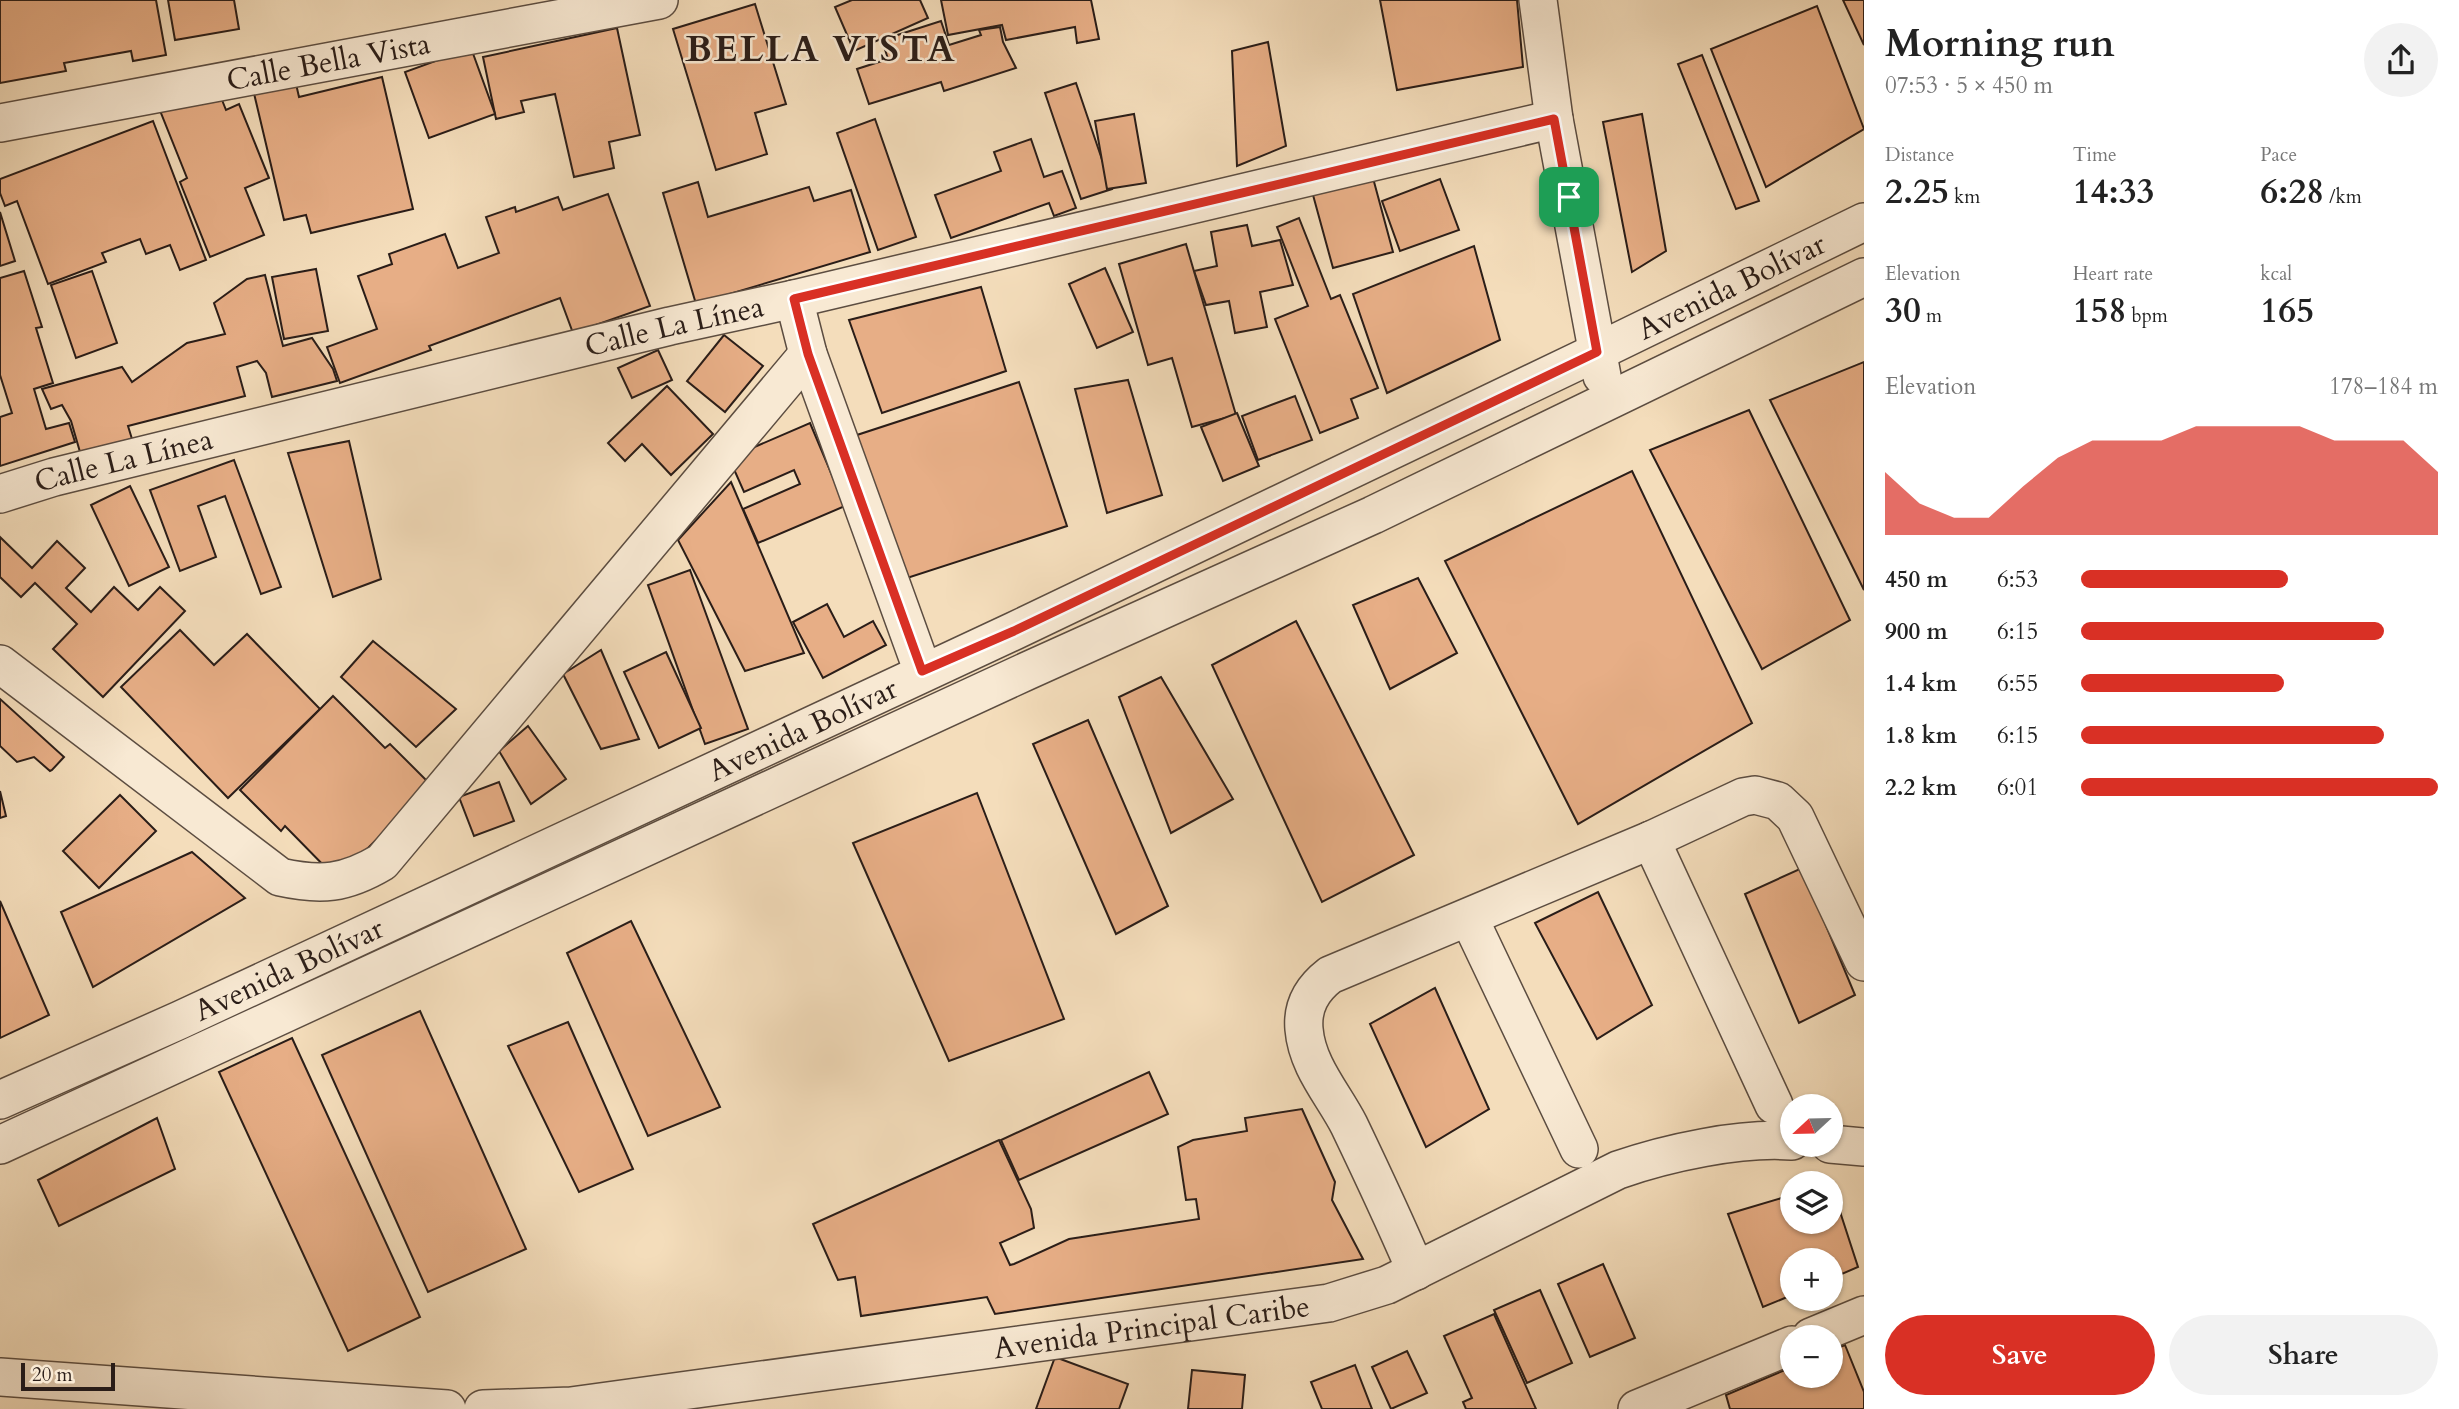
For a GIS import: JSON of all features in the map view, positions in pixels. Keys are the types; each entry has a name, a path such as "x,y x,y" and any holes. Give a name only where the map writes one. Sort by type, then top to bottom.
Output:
{"street":[{"name":"Calle Bella Vista","path":"0,123 659,0"},
{"path":"1538,0 1554,119 1607,401"},
{"name":"Calle La Línea","path":"0,494 81,470 670,326 1554,119"},
{"name":"Avenida Bolívar","path":"0,1100 192,1014 1038,619 1864,222"},
{"name":"Avenida Bolívar","path":"0,1145 1027,671 1373,515 1607,401 1861,285"},
{"path":"794,299 808,354 922,671"},
{"path":"0,664 280,877 318,884 345,881 382,862 808,354"},
{"path":"1416,1271 1348,1122 1311,1059 1306,1043 1304,1014 1313,990 1330,975 1651,840 1743,797 1755,795 1777,801 1795,817 1864,962"},
{"path":"1651,840 1774,1105"},
{"path":"1469,918 1579,1149"},
{"name":"Avenida Principal Caribe","path":"483,1409 571,1406 1329,1303 1387,1285 1618,1171 1644,1161 1742,1142 1780,1141"},
{"path":"1843,1145 1864,1147"},
{"path":"1840,1325 1864,1315"},
{"path":"1637,1409 1780,1350"},
{"path":"0,1377 447,1409"}],"building":[{"path":"0,0 156,0 166,55 133,61 131,51 64,63 66,71 0,83"},
{"path":"168,0 234,0 239,29 175,40"},
{"path":"852,0 920,0 928,18 854,51 835,7"},
{"path":"941,0 1091,0 1099,39 1077,43 1075,27 1006,40 1002,25 948,35"},
{"path":"1380,0 1517,0 1523,67 1397,90"},
{"path":"1843,0 1864,0 1864,45"},
{"path":"755,4 786,104 755,113 767,154 716,170 673,29"},
{"path":"1817,6 1864,129 1766,187 1711,49"},
{"path":"941,21 949,45 981,35 979,30 1000,27 1003,42 1016,68 944,91 941,82 869,104 857,69 888,59 882,40"},
{"path":"617,28 640,135 609,142 614,168 574,177 555,94 521,101 524,112 496,119 483,57"},
{"path":"1268,42 1286,146 1237,166 1232,51"},
{"path":"471,48 495,114 429,138 405,72"},
{"path":"1702,55 1759,201 1736,209 1678,64"},
{"path":"294,75 299,97 382,77 413,209 311,233 306,215 284,220 252,85"},
{"path":"1076,83 1112,189 1081,199 1045,93"},
{"path":"216,85 226,110 239,104 269,178 245,188 264,235 210,257 180,182 187,178 159,108"},
{"path":"1134,114 1146,183 1107,189 1095,121"},
{"path":"1642,114 1666,251 1632,272 1603,122"},
{"path":"875,119 916,237 878,250 837,133"},
{"path":"153,121 206,260 180,270 170,245 146,254 140,239 102,253 106,262 48,284 17,201 5,206 0,193 0,179"},
{"path":"1031,139 1044,177 1062,171 1076,208 1054,216 1049,203 951,238 935,195 1001,171 994,152"},
{"path":"1373,178 1393,252 1333,268 1313,195"},
{"path":"1440,179 1459,230 1400,251 1382,201"},
{"path":"698,182 708,217 809,187 814,201 851,190 870,252 696,304 663,193"},
{"path":"608,194 650,306 573,333 560,298 429,346 431,350 340,383 327,347 377,329 358,276 392,264 389,254 445,234 458,268 499,253 486,217 515,207 516,212 558,197 563,210"},
{"path":"0,212 15,261 0,266"},
{"path":"1299,218 1331,299 1340,295 1378,388 1351,399 1358,418 1320,433 1275,319 1308,306 1277,227"},
{"path":"1247,225 1252,246 1280,240 1293,285 1260,292 1267,327 1235,333 1229,301 1206,305 1194,271 1217,266 1211,232"},
{"path":"1186,244 1236,415 1192,427 1172,358 1148,365 1119,264"},
{"path":"1474,246 1500,340 1387,393 1353,294"},
{"path":"1105,268 1133,332 1097,348 1069,284"},
{"path":"316,269 328,331 284,339 272,277"},
{"path":"24,271 42,327 36,328 53,383 34,389 46,429 69,423 75,442 0,466 0,417 12,413 0,375 0,278"},
{"path":"92,271 117,343 76,358 51,285"},
{"path":"265,275 283,346 312,338 333,369 337,381 272,397 266,373 257,361 237,367 245,396 128,426 132,439 80,452 71,421 62,405 51,409 42,389 122,367 132,382 187,343 225,334 214,303 247,279"},
{"path":"981,287 1006,371 882,413 849,320"},
{"path":"724,335 763,366 725,412 687,381"},
{"path":"658,350 672,380 632,398 618,368"},
{"path":"1864,362 1864,590 1770,400"},
{"path":"1128,380 1162,495 1107,513 1075,389"},
{"path":"1019,382 1067,526 904,579 857,435"},
{"path":"667,386 713,434 671,475 642,444 625,461 608,443"},
{"path":"1295,396 1312,440 1258,460 1242,416"},
{"path":"1749,410 1850,620 1762,669 1650,450"},
{"path":"1237,413 1259,466 1223,481 1201,427"},
{"path":"810,423 845,506 758,543 743,509 800,484 794,470 744,492 729,458"},
{"path":"349,441 381,579 333,597 288,453"},
{"path":"234,460 281,587 261,594 225,496 198,506 216,557 180,571 150,490"},
{"path":"1632,471 1752,723 1578,824 1445,561"},
{"path":"731,482 804,653 745,671 678,540"},
{"path":"130,486 169,567 129,586 91,505"},
{"path":"0,537 32,568 57,541 85,568 66,588 91,612 114,587 138,610 160,587 185,611 103,697 53,649 77,624 35,583 21,597 0,577"},
{"path":"690,570 748,729 705,744 648,585"},
{"path":"1418,578 1457,653 1390,689 1353,605"},
{"path":"827,604 844,637 873,621 886,645 823,678 793,622"},
{"path":"1296,621 1414,855 1322,902 1212,665"},
{"path":"180,630 214,665 247,634 320,709 228,798 121,687"},
{"path":"373,641 456,709 416,747 341,677"},
{"path":"601,650 639,739 601,749 563,674"},
{"path":"666,652 701,728 659,748 624,672"},
{"path":"1161,677 1233,799 1171,833 1119,697"},
{"path":"333,696 385,748 390,744 431,785 337,879 285,826 281,831 240,790"},
{"path":"0,699 64,757 52,770 34,757 17,762 0,746"},
{"path":"1088,720 1168,906 1116,934 1033,744"},
{"path":"528,726 566,779 531,804 499,751"},
{"path":"499,782 514,821 474,836 459,797"},
{"path":"0,791 6,816 0,818"},
{"path":"977,793 1064,1019 949,1061 853,843"},
{"path":"120,795 156,831 99,888 63,851"},
{"path":"192,852 245,898 93,987 61,912"},
{"path":"1802,868 1855,995 1799,1023 1745,894"},
{"path":"1598,892 1652,1005 1597,1039 1535,923"},
{"path":"0,901 49,1015 0,1038"},
{"path":"631,921 720,1107 648,1136 567,953"},
{"path":"1435,988 1489,1109 1426,1147 1370,1024"},
{"path":"420,1011 526,1249 428,1292 322,1055"},
{"path":"568,1022 633,1169 579,1192 508,1046"},
{"path":"292,1038 420,1317 348,1351 219,1072"},
{"path":"1149,1072 1168,1114 1019,1180 1001,1140"},
{"path":"1302,1109 1335,1182 1332,1200 1363,1259 995,1314 987,1297 861,1316 855,1277 838,1280 813,1224 999,1140 1031,1209 1034,1228 1000,1243 1010,1265 1069,1239 1199,1219 1196,1199 1186,1200 1178,1147 1193,1140 1247,1131 1245,1118"},
{"path":"157,1118 175,1169 59,1226 38,1180"},
{"path":"1780,1199 1780,1234 1843,1234 1843,1221 1858,1267 1843,1273 1843,1248 1780,1248 1780,1300 1763,1307 1728,1214"},
{"path":"1603,1264 1635,1338 1590,1357 1558,1284"},
{"path":"1540,1290 1572,1363 1527,1383 1494,1310"},
{"path":"1494,1314 1536,1409 1466,1409 1463,1402 1472,1398 1444,1336"},
{"path":"1845,1345 1864,1392 1864,1409 1730,1409 1726,1395 1780,1372 1780,1388 1843,1388"},
{"path":"1407,1351 1427,1393 1391,1409 1372,1367"},
{"path":"1055,1357 1128,1384 1119,1409 1036,1409"},
{"path":"1355,1365 1372,1409 1322,1409 1311,1382"},
{"path":"1192,1370 1245,1375 1242,1409 1188,1409"}],"district":[{"name":"BELLA VISTA","path":"821,49"}],"route":[{"path":"1554,119 1569,197 1597,352 1014,631 922,671 808,354 794,299 1554,119"}]}
